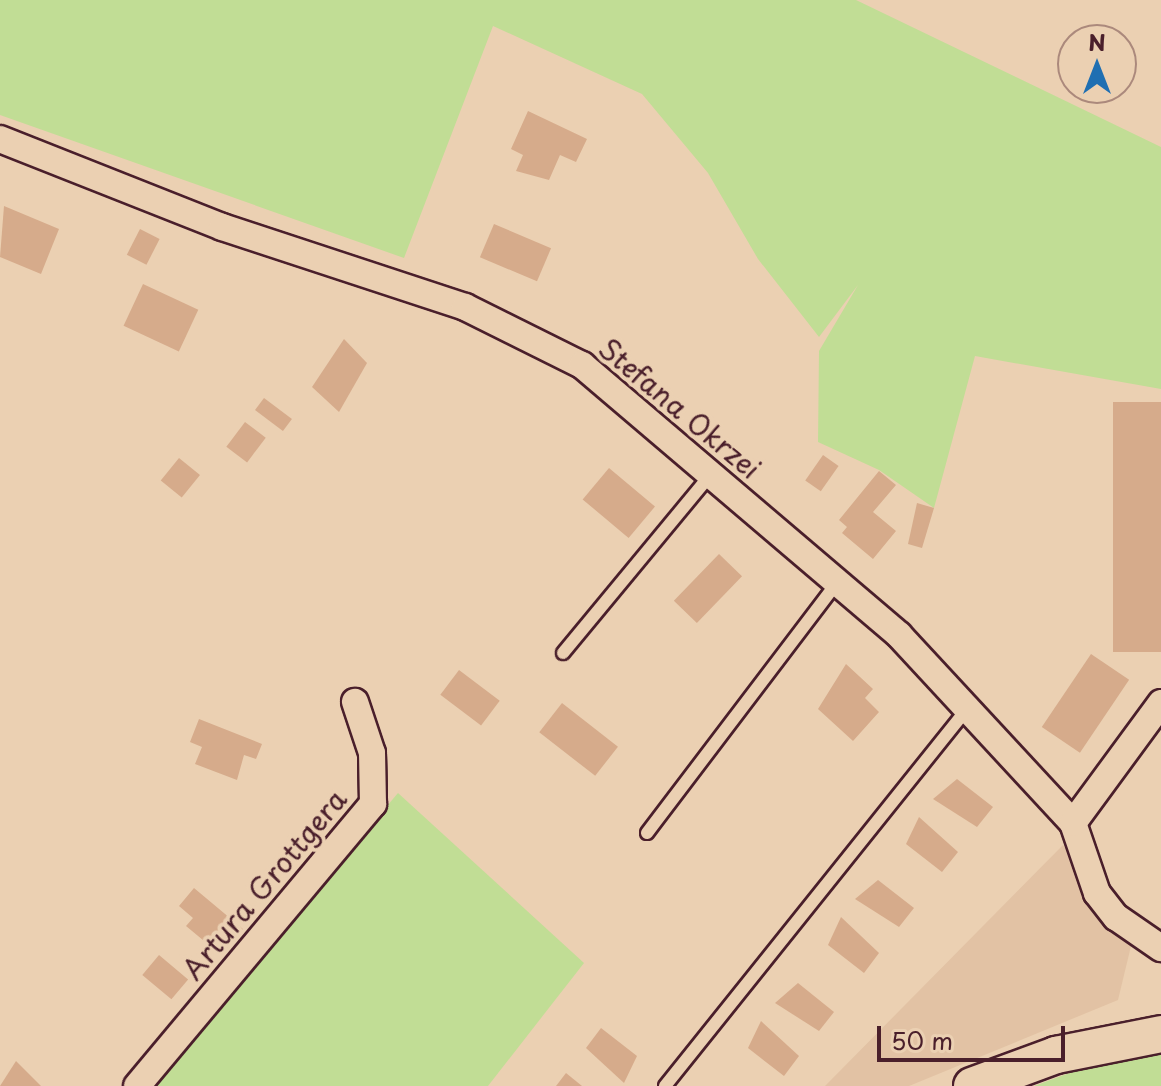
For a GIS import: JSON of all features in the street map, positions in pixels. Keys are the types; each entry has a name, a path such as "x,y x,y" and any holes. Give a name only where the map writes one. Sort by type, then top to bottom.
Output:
{"street":[{"name":"Stefana Okrzei","path":"0,139 222,227 516,328 582,365 837,583 968,708 1073,823 1097,893 1161,948"},
{"name":"Artura Grottgera","path":"137,1086 373,804 372,753 355,702"},
{"path":"1073,823 1161,703"},
{"path":"972,1086 1056,1055 1161,1034"}],"lane":[{"path":"563,653 711,474"},
{"path":"647,833 837,583"},
{"path":"665,1086 968,708"}],"shaded area":[{"path":"1063,845 1132,942 1118,1000 909,1086 825,1086"}],"green space":[{"path":"0,0 856,0 1057,97 1057,104 1072,104 1161,147 1161,389 975,356 934,508 879,470 818,442 819,351 858,285 819,337 758,259 708,173 642,94 493,26 404,258 0,115"},
{"path":"398,793 584,963 488,1086 150,1086"},
{"path":"1121,1054 1161,1055 1161,1086 1034,1086"}],"building":[{"path":"528,111 587,139 576,162 560,155 549,180 516,171 523,155 511,149"},
{"path":"4,206 59,229 41,274 0,257"},
{"path":"494,224 551,248 537,281 480,257"},
{"path":"140,229 160,239 146,265 127,255"},
{"path":"143,284 198,310 179,351 124,326"},
{"path":"344,339 367,363 339,412 312,387"},
{"path":"264,398 292,419 283,431 255,410"},
{"path":"1113,402 1161,402 1161,652 1113,652"},
{"path":"245,422 266,438 247,462 226,447"},
{"path":"823,455 839,466 821,491 805,480"},
{"path":"179,458 200,475 182,498 161,481"},
{"path":"609,468 655,507 629,538 583,499"},
{"path":"879,471 896,485 873,512 896,531 873,559 842,533 847,527 839,520"},
{"path":"917,503 934,508 922,548 908,544"},
{"path":"719,554 742,576 697,623 674,601"},
{"path":"1091,654 1129,680 1080,753 1042,727"},
{"path":"846,664 873,689 865,698 879,712 853,741 818,709"},
{"path":"459,670 500,701 481,725 440,695"},
{"path":"562,703 618,747 595,776 539,732"},
{"path":"199,719 262,744 256,759 244,755 237,780 195,764 202,747 190,742"},
{"path":"957,779 993,807 977,827 933,799"},
{"path":"919,817 958,852 942,872 906,844"},
{"path":"878,880 914,908 899,927 855,899"},
{"path":"194,888 243,929 221,955 186,926 193,918 179,906"},
{"path":"841,917 879,953 864,973 828,945"},
{"path":"159,955 188,979 171,999 142,975"},
{"path":"798,983 834,1012 819,1031 775,1003"},
{"path":"761,1021 799,1056 784,1076 748,1048"},
{"path":"601,1028 637,1056 624,1083 586,1048"},
{"path":"16,1061 41,1086 0,1086"},
{"path":"566,1073 582,1086 556,1086"}]}
